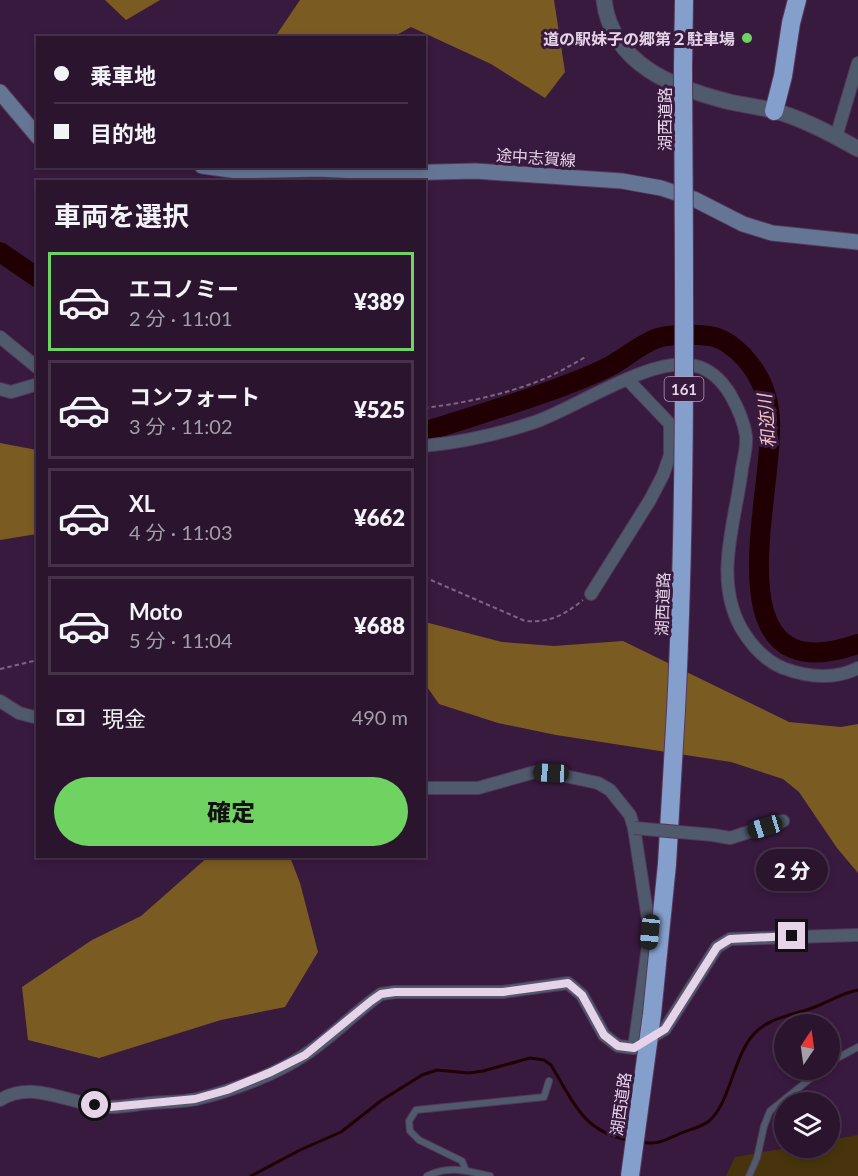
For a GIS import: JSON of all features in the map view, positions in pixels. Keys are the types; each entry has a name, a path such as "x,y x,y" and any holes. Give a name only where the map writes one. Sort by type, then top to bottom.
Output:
{"highway":[{"name":"湖西道路","path":"630,1176 652,1014 667,864 682,593 684,0"},
{"path":"774,111 783,76 796,0"}],"main road":[{"path":"0,92 36,135"},
{"name":"途中志賀線","path":"216,168 238,171 319,169 397,173 475,171 622,181 661,188 694,199 743,224 772,233 858,242"}],"street":[{"path":"604,0 614,38 641,65 660,77 729,102 774,111 801,120 858,149"},
{"path":"836,137 858,63"},
{"path":"274,180 285,169"},
{"path":"0,337 36,366"},
{"path":"426,446 488,436 537,422 568,409 638,373 665,365 695,365 710,372 723,382 736,405 746,437 741,486 730,539 727,576 731,603 737,620 750,644 778,666 793,672 830,676 858,668"},
{"path":"591,594 650,501 670,455 670,424 627,379"},
{"path":"0,389 11,392 36,385"},
{"path":"0,701 19,713 36,717"},
{"path":"426,788 478,788 535,772 598,783 610,790 630,815 634,828 650,932 634,1048"},
{"path":"634,828 730,838 783,821"},
{"path":"0,1100 7,1095 27,1090 80,1103 110,1107 195,1099 227,1090 305,1055 381,994 395,992 503,992 568,983 582,995 604,1035 618,1046 634,1048 665,1029 717,947 730,939 858,935"}],"lane":[{"path":"840,1057 858,1047"},
{"path":"748,1176 757,1158 770,1111 809,1080"},
{"path":"466,1171 462,1161 419,1140 410,1131 409,1121 417,1110 544,1097 549,1081"},
{"path":"427,1176 452,1168 490,1176"}],"path":[{"path":"426,408 490,396 545,378 587,357"},
{"path":"426,578 525,621 533,622 541,622 566,613 591,594"},
{"path":"0,669 36,660"}],"shaded area":[{"path":"105,0 160,0 126,20"},
{"path":"300,0 554,0 565,72 545,98 491,64 411,27 395,36 276,36"},
{"path":"0,443 36,450 36,534 0,540"},
{"path":"426,622 502,642 554,646 623,641 789,722 841,727 858,724 858,873 837,848 799,792 783,779 731,762 556,735 498,723 439,704 426,685"},
{"path":"207,858 290,858 300,883 318,952 285,1007 221,1020 99,1058 28,1040 22,987 92,940 141,916"},
{"path":"858,1135 858,1176 726,1176 735,1157 774,1150 774,1158 840,1158 840,1138"}],"waterway":[{"name":"和迩川","path":"0,252 36,277"},
{"name":"和迩川","path":"426,431 516,403 581,379 612,365 644,344 660,337 696,335 723,340 732,346 754,370 766,394 769,411 769,454 760,537 759,579 765,616 782,641 811,652 858,644"},
{"path":"640,1142 660,1142 709,1121 722,1103 746,1045 753,1035 766,1024 858,990"},
{"path":"251,1176 300,1150 341,1132 382,1100 422,1075 437,1070 469,1073 483,1071 530,1058 544,1060 551,1065 580,1113 589,1122 600,1130 628,1140"}],"place":[{"name":"道の駅妹子の郷第２駐車場","path":"747,38"}],"route":[{"path":"95,1105 110,1107 195,1099 227,1090 305,1055 371,1001 381,994 395,992 503,992 568,983 582,995 604,1035 618,1046 634,1048 665,1029 717,947 730,939 792,936"}]}
